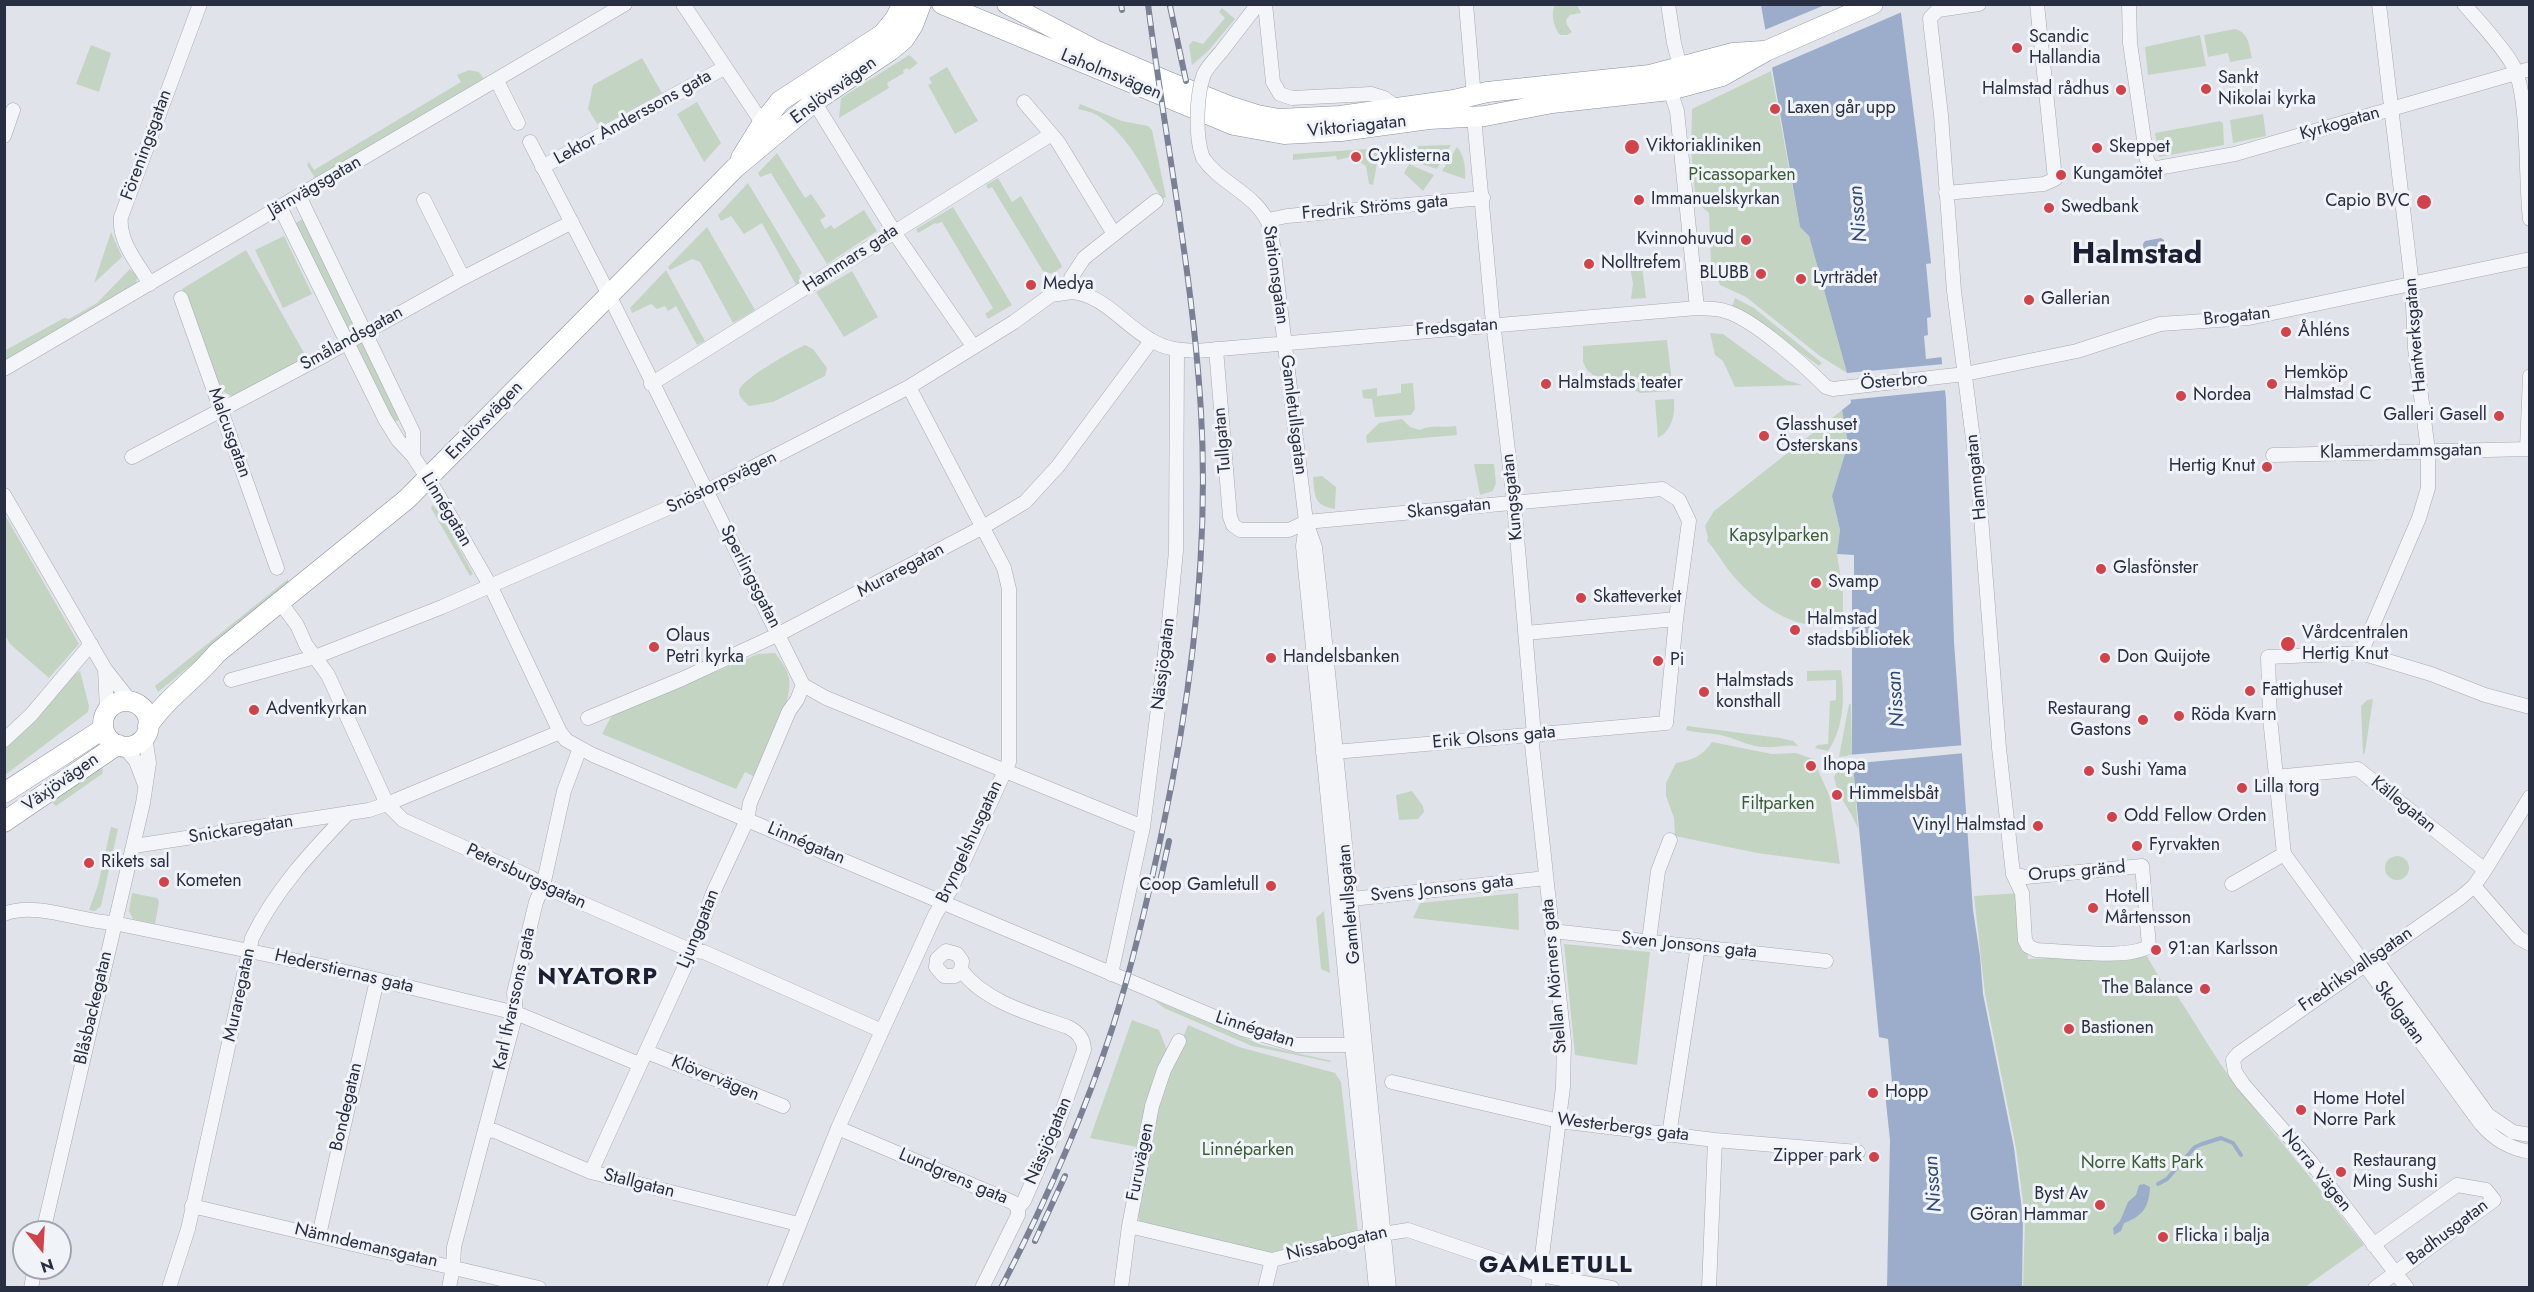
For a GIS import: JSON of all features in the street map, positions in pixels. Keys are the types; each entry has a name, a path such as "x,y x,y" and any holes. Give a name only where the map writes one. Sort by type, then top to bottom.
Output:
{"highway":[{"name":"Enslövsvägen","path":"735,168 749,144 883,34 896,19 903,4"},
{"name":"Enslövsvägen","path":"809,94 891,50 904,39 913,25 921,4"},
{"name":"Laholmsvägen","path":"942,4 1234,125 1282,126"},
{"name":"Laholmsvägen","path":"1007,4 1097,51 1282,126"},
{"path":"1766,51 1873,4"},
{"name":"Viktoriagatan","path":"1282,126 1318,118 1398,108 1474,117 1552,94 1722,76 1766,51"},
{"name":"Viktoriagatan","path":"1681,81 1702,62 1732,53 1766,51"},
{"name":"Viktoriagatan","path":"1282,126 1341,131 1425,111 1503,104 1650,75 1681,81"},
{"name":"Viktoriagatan","path":"1425,111 1473,86 1500,82 1552,94"},
{"name":"Enslövsvägen","path":"147,731 159,712 201,673 217,654 428,480 735,168 768,130"},
{"name":"Enslövsvägen","path":"133,702 146,702 195,666 217,654"},
{"name":"Växjövägen","path":"4,794 105,720 118,702 133,702"},
{"path":"133,702 146,712 147,731"},
{"name":"Växjövägen","path":"105,720 109,739 121,746"},
{"name":"Växjövägen","path":"4,822 111,748 136,744 147,731"}],"street":[{"name":"Föreningsgatan","path":"150,284 129,249 121,230 121,217 200,4"},
{"name":"Järnvägsgatan","path":"4,369 626,4"},
{"path":"683,4 724,68 768,130"},
{"name":"Stationsgatan","path":"1258,4 1206,69 1201,85 1198,138 1203,158 1210,167 1249,198 1268,220 1274,246 1284,342"},
{"name":"Viktoriagatan","path":"1265,4 1275,89 1292,98 1371,94 1384,98 1398,108"},
{"path":"1466,4 1473,86"},
{"path":"1668,4 1681,81 1678,119 1697,308"},
{"name":"Hamngatan","path":"1978,4 1938,10 1930,18 1941,115 1954,291 1978,478 1999,748 2013,874 2022,893 2025,940 2028,945"},
{"path":"1946,193 2044,184 2055,179 2037,4"},
{"name":"Kyrkogatan","path":"2129,4 2130,43 2149,166 2152,169 2235,154 2523,71"},
{"name":"Hantverksgatan","path":"2361,653 2419,518 2428,488 2428,451 2415,348 2412,285 2379,4"},
{"path":"2464,4 2512,63 2523,71 2529,219"},
{"name":"Lektor Anderssons gata","path":"542,168 724,68"},
{"path":"497,81 518,123"},
{"path":"809,94 894,231 973,346"},
{"path":"1024,102 1058,142 1114,234"},
{"path":"4,136 13,110"},
{"name":"Kungsgatan","path":"1474,117 1514,502 1534,735 1532,745 1546,878"},
{"name":"Hammars gata","path":"651,384 1050,135"},
{"name":"Sperlingsgatan","path":"530,142 803,685"},
{"name":"Linnégatan","path":"299,196 366,330 413,432 413,456"},
{"name":"Fredrik Ströms gata","path":"1268,220 1287,216 1483,198"},
{"path":"424,200 463,278"},
{"path":"1072,292 1071,278 1079,264 1156,201"},
{"name":"Linnégatan","path":"280,207 385,419 398,440 413,456 491,587 560,732 566,740 747,820 1257,1035 1297,1045 1352,1045"},
{"name":"Smålandsgatan","path":"132,457 463,278 572,222"},
{"name":"Brogatan","path":"1945,377 1965,375 2076,351 2160,324 2249,318 2529,259"},
{"name":"Fredsgatan","path":"1072,292 1094,299 1151,341 1177,350 1216,350 1284,342 1697,308 1726,311 1742,319 1826,387 1841,388"},
{"name":"Snöstorpsvägen","path":"231,680 315,657 491,587 707,491 909,387 1051,296 1072,292"},
{"name":"Malcusgatan","path":"181,298 277,568"},
{"name":"Muraregatan","path":"588,718 682,679 779,634 983,527 1025,502 1038,491 1151,341"},
{"name":"Gamletullsgatan","path":"1284,342 1306,522 1303,546 1329,753 1378,1234 1376,1287"},
{"name":"Nässjögatan","path":"1111,974 1143,827 1169,622 1176,551 1177,350"},
{"name":"Tullgatan","path":"1216,350 1230,517 1236,529"},
{"path":"2528,449 2529,376"},
{"name":"Österbro","path":"1841,388 1945,377"},
{"name":"Bryngelshusgatan","path":"774,1287 838,1128 935,915 1009,762 1009,589 1004,568 909,387"},
{"name":"Klammerdammsgatan","path":"2273,455 2528,449"},
{"name":"Skansgatan","path":"1236,529 1245,531 1289,530 1306,522 1662,489 1679,500 1689,521 1676,619"},
{"path":"4,495 105,669 133,702"},
{"name":"Petersburgsgatan","path":"280,602 297,625 306,645 328,675 387,804 403,820 692,951 704,952 882,1031"},
{"path":"1526,633 1676,619"},
{"name":"Erik Olsons gata","path":"1329,753 1666,723 1676,619"},
{"path":"4,740 31,715 91,644"},
{"path":"2232,884 2284,854 2275,777 2268,657 2361,653 2431,674 2485,695 2529,707"},
{"path":"105,669 105,720"},
{"path":"803,685 826,698 1143,827"},
{"name":"Ljunggatan","path":"591,1172 692,951 713,893 747,820 750,804 789,711 803,685"},
{"name":"Blåsbackegatan","path":"47,1220 114,923 134,846 149,764 147,731"},
{"path":"348,813 387,804 560,732"},
{"path":"121,746 136,761 145,785"},
{"name":"Karl Ifvarssons gata","path":"448,1287 453,1267 454,1247 516,1013 514,993 536,902 543,885 564,791 580,748"},
{"name":"Källegatan","path":"2275,777 2358,769 2485,870"},
{"path":"2529,797 2474,886 2519,938 2529,944"},
{"name":"Muraregatan","path":"169,1287 192,1206 220,1090 252,938 272,900 302,861 348,813"},
{"name":"Snickaregatan","path":"134,846 348,813"},
{"path":"1649,941 1659,871 1670,840"},
{"name":"Skolgatan","path":"2284,854 2488,1115 2504,1128 2529,1135"},
{"name":"Orups gränd","path":"2013,874 2026,877 2142,866 2149,946 2141,951 2126,953 2036,950 2028,945"},
{"name":"Svens Jonsons gata","path":"1343,899 1546,878"},
{"name":"Stellan Mörners gata","path":"1539,1281 1559,1121 1564,1041 1546,878"},
{"name":"Fredriksvallsgatan","path":"2238,1054 2474,886"},
{"name":"Gamletullsgatan","path":"1343,899 1352,1045 1378,1234 1389,1287"},
{"name":"Hederstiernas gata","path":"4,914 31,909 114,923 249,950 377,980 516,1013 639,1064"},
{"name":"Sven Jonsons gata","path":"1552,931 1826,961"},
{"path":"1669,1134 1698,946"},
{"name":"Skolgatan","path":"2369,961 2481,1124 2496,1139 2518,1150 2529,1152"},
{"name":"Nässjögatan","path":"961,970 968,980 999,1001 1076,1031 1084,1044 1084,1050 1058,1123 1024,1201 1018,1207"},
{"name":"Bondegatan","path":"319,1235 377,980"},
{"name":"Furuvägen","path":"1120,1287 1152,1106 1164,1070 1179,1041"},
{"name":"Klövervägen","path":"647,1052 783,1106"},
{"name":"Norra Vägen","path":"2238,1054 2233,1060 2233,1067 2243,1084 2310,1161 2407,1287"},
{"name":"Westerbergs gata","path":"1392,1082 1559,1121 1715,1140 1858,1152"},
{"name":"Lundgrens gata","path":"838,1128 1002,1197 1018,1207 1018,1215 982,1287"},
{"name":"Stallgatan","path":"485,1130 495,1131 591,1172 798,1224"},
{"path":"1709,1287 1715,1140"},
{"name":"Badhusgatan","path":"2373,1245 2457,1185 2486,1190 2494,1200 2375,1287"},
{"name":"Nämndemansgatan","path":"192,1206 539,1287"},
{"name":"Nissabogatan","path":"1129,1226 1272,1260 1378,1234 1408,1230 1539,1281 1612,1287"},
{"path":"1266,1287 1272,1260"}],"green space":[{"path":"1555,5 1577,5 1581,13 1570,15 1566,20 1572,32 1567,35 1560,35 1556,28 1553,20"},
{"path":"1222,8 1235,19 1208,51 1192,65 1189,45 1193,41 1203,44 1225,18 1219,12"},
{"path":"2235,29 2246,37 2252,58 2230,62 2228,53 2208,57 2204,35"},
{"path":"2200,35 2206,66 2148,75 2145,47"},
{"path":"91,45 111,53 99,92 76,84"},
{"path":"909,55 918,63 909,70 908,68 903,70 904,73 887,83 889,88 839,118 841,98"},
{"path":"642,58 662,93 599,127 588,109 593,85"},
{"path":"947,67 978,121 955,134 928,85 932,83 929,78"},
{"path":"469,70 479,72 484,79 482,83 315,178 307,165 309,162 314,170 461,82 457,75"},
{"name":"Picassoparken","path":"1771,71 1800,227 1809,236 1847,373 1820,356 1746,297 1720,285 1711,264 1709,213 1696,202 1691,151 1692,109"},
{"path":"697,102 721,143 704,162 677,114"},
{"path":"1080,104 1122,121 1148,126 1152,130 1166,197 1162,199 1128,144 1119,134 1097,115 1078,109"},
{"path":"2263,114 2266,136 2233,143 2230,120"},
{"path":"2220,121 2223,123 2224,145 2159,157 2155,133"},
{"path":"1451,145 1437,169 1409,160 1415,146"},
{"path":"1457,147 1464,162 1465,179 1442,171"},
{"path":"1368,149 1379,153 1373,185 1369,184 1366,166 1351,157 1337,160 1336,156 1293,160 1293,154"},
{"path":"777,153 805,198 811,194 826,216 820,220 825,229 831,225 834,229 864,210 877,231 827,264 771,173 760,177 758,173"},
{"path":"1409,164 1434,175 1423,191 1404,173"},
{"path":"998,178 1012,202 1021,196 1061,264 1062,267 1052,274 1043,271 992,187 988,189 986,185"},
{"path":"748,183 802,273 799,276 802,281 796,285 762,223 744,234 731,216 721,221 718,215"},
{"path":"953,207 1012,305 988,319 985,314 993,308 942,222 935,223 918,233 916,229"},
{"path":"306,217 360,329 349,335 294,224"},
{"path":"707,227 755,310 733,323 700,262 692,259 670,270 668,267"},
{"path":"111,232 122,257 94,283"},
{"path":"284,236 312,294 283,308 255,250"},
{"path":"246,250 307,358 232,396 218,389 182,289"},
{"path":"1634,256 1641,259 1646,298 1631,299 1633,283 1628,257"},
{"path":"130,269 138,276 135,286 5,362 4,351 64,318 69,319 97,303"},
{"path":"666,270 705,341 697,345 676,306 668,311 665,306 657,309 651,304 632,313 630,308"},
{"path":"852,271 878,317 844,337 816,292"},
{"path":"1735,298 1754,308 1822,363 1819,366 1763,325 1732,307"},
{"path":"1710,333 1723,334 1786,380 1802,385 1735,387 1723,361 1715,355"},
{"path":"364,338 401,419 392,423 354,341"},
{"path":"1667,340 1673,391 1640,393 1621,383 1593,375 1583,362 1583,346"},
{"path":"805,345 813,349 827,368 825,376 773,402 749,406 742,399 739,391 749,379"},
{"path":"1413,383 1415,409 1411,415 1375,417 1372,399 1363,398 1362,390 1377,388 1377,396 1401,393 1401,384"},
{"path":"1674,399 1670,426 1658,438 1655,400"},
{"name":"Kapsylparken","path":"1842,410 1848,444 1832,496 1840,530 1837,554 1843,593 1843,624 1809,625 1779,614 1753,596 1730,572 1707,541 1705,526 1714,511"},
{"path":"1402,419 1410,427 1420,430 1456,426 1457,435 1367,443 1366,436 1379,423"},
{"path":"1474,464 1494,464 1496,483 1493,491 1480,495"},
{"path":"1322,476 1336,487 1335,509 1323,505 1316,499 1313,477"},
{"path":"432,505 439,511 473,574 470,576 431,508"},
{"path":"5,515 79,644 49,678 10,644 5,635"},
{"path":"288,579 288,586 158,692 155,686"},
{"path":"775,653 789,678 787,700 773,742 757,778 745,772 736,789 602,734 612,715 758,654"},
{"path":"1841,670 1843,701 1837,732 1828,751 1815,748 1817,745 1828,744 1830,701 1836,700 1836,680 1807,681 1807,671"},
{"path":"80,671 89,706 88,712 5,775 5,748 32,724 72,676"},
{"path":"2373,699 2363,755 2361,706 2367,700"},
{"path":"1849,704 1851,704 1852,755 1839,757"},
{"path":"1687,726 1780,738 1793,741 1798,746 1754,746 1729,737 1686,730"},
{"name":"Filtparken","path":"1712,742 1772,754 1796,753 1813,759 1830,797 1840,864 1757,853 1675,836 1674,818 1666,796 1666,783 1676,763 1697,757"},
{"path":"99,763 103,770 102,774 56,806 52,802"},
{"path":"1853,766 1858,829 1838,792 1834,777 1840,767"},
{"path":"1412,791 1423,806 1424,812 1418,819 1399,820 1396,795"},
{"path":"111,827 118,829 101,906 95,911 89,910 98,885"},
{"path":"2397,856 2405,860 2409,868 2405,876 2397,880 2389,876 2385,868 2389,860"},
{"path":"132,893 157,898 159,902 155,924 133,919 129,911"},
{"path":"1518,893 1519,930 1413,918 1420,903"},
{"name":"Norre Katts Park","path":"2021,893 2028,959 2145,953 2162,982 2166,980 2175,992 2232,1080 2364,1245 2305,1287 2023,1287 2025,1218 2016,1148 1985,994 1974,896"},
{"path":"1324,911 1330,973 1321,969 1316,918"},
{"path":"1564,944 1650,952 1637,1065 1575,1055"},
{"path":"1154,1000 1262,1045 1332,1061 1252,1046 1164,1008"},
{"path":"1132,1020 1159,1030 1167,1050 1153,1080 1137,1147 1090,1138"},
{"name":"Linnéparken","path":"1188,1025 1239,1047 1335,1073 1341,1082 1358,1232 1269,1253 1140,1224 1137,1212 1156,1107"}],"water":[{"name":"Nissan","path":"1761,5 1900,5 1946,399 1954,642 1973,910 1983,994 2014,1148 2023,1218 2022,1287 1887,1287 1890,1140 1885,1093 1893,1093 1888,1039 1879,1037 1852,755 1854,555 1837,554 1840,530 1832,496 1848,444 1842,410 1851,403 1847,373 1809,236 1800,227"},
{"path":"2161,238 2164,240 2166,260 2164,263 2148,266 2145,264 2143,244 2145,241"},
{"path":"2144,1184 2150,1187 2144,1210 2124,1223 2121,1231 2114,1235 2113,1228 2120,1221 2128,1202 2136,1195 2139,1185"}],"pier":[{"path":"1825,5 1901,5 1902,12 1769,69 1762,31"},
{"path":"1933,263 1945,361 1942,361 1942,357 1926,359 1924,336 1928,335 1927,318 1931,317 1926,264"},
{"path":"1944,364 1947,390 1848,400 1847,373"},
{"path":"1965,745 1965,753 1849,764 1848,755"}],"waterway":[{"path":"2158,1184 2167,1179 2195,1147 2202,1144 2221,1138 2233,1143 2241,1155"}],"railway":[{"path":"1121,4 1122,10"},
{"path":"1001,1288 1033,1224 1076,1126 1102,1060 1121,1001 1158,852 1182,724 1196,621 1203,516 1201,412 1192,310 1148,4"},
{"path":"1170,6 1186,81"},
{"path":"1160,882 1169,841"},
{"path":"1035,1241 1065,1176"}],"place":[{"name":"Scandic Hallandia","path":"2017,48"},
{"name":"Sankt Nikolai kyrka","path":"2206,89"},
{"name":"Halmstad rådhus","path":"2121,90"},
{"name":"Laxen går upp","path":"1775,109"},
{"name":"Viktoriakliniken","path":"1632,147"},
{"name":"Skeppet","path":"2097,148"},
{"name":"Cyklisterna","path":"1356,157"},
{"name":"Kungamötet","path":"2061,175"},
{"name":"Immanuelskyrkan","path":"1639,200"},
{"name":"Capio BVC","path":"2424,202"},
{"name":"Swedbank","path":"2049,208"},
{"name":"Kvinnohuvud","path":"1746,240"},
{"name":"Nolltrefem","path":"1589,264"},
{"name":"BLUBB","path":"1761,274"},
{"name":"Lyrträdet","path":"1801,279"},
{"name":"Medya","path":"1031,285"},
{"name":"Gallerian","path":"2029,300"},
{"name":"Åhléns","path":"2286,332"},
{"name":"Halmstads teater","path":"1546,384"},
{"name":"Hemköp Halmstad C","path":"2272,384"},
{"name":"Nordea","path":"2181,396"},
{"name":"Galleri Gasell","path":"2499,416"},
{"name":"Glasshuset Österskans","path":"1764,436"},
{"name":"Hertig Knut","path":"2267,467"},
{"name":"Glasfönster","path":"2101,569"},
{"name":"Svamp","path":"1816,583"},
{"name":"Skatteverket","path":"1581,598"},
{"name":"Halmstad stadsbibliotek","path":"1795,630"},
{"name":"Vårdcentralen Hertig Knut","path":"2288,644"},
{"name":"Olaus Petri kyrka","path":"654,647"},
{"name":"Handelsbanken","path":"1271,658"},
{"name":"Don Quijote","path":"2105,658"},
{"name":"Pi","path":"1658,661"},
{"name":"Fattighuset","path":"2250,691"},
{"name":"Halmstads konsthall","path":"1704,692"},
{"name":"Adventkyrkan","path":"254,710"},
{"name":"Röda Kvarn","path":"2179,716"},
{"name":"Restaurang Gastons","path":"2143,720"},
{"name":"Ihopa","path":"1811,766"},
{"name":"Sushi Yama","path":"2089,771"},
{"name":"Lilla torg","path":"2242,788"},
{"name":"Himmelsbåt","path":"1837,795"},
{"name":"Odd Fellow Orden","path":"2112,817"},
{"name":"Vinyl Halmstad","path":"2038,826"},
{"name":"Fyrvakten","path":"2137,846"},
{"name":"Rikets sal","path":"89,863"},
{"name":"Kometen","path":"164,882"},
{"name":"Coop Gamletull","path":"1271,886"},
{"name":"Hotell Mårtensson","path":"2093,908"},
{"name":"91:an Karlsson","path":"2156,950"},
{"name":"The Balance","path":"2205,989"},
{"name":"Bastionen","path":"2069,1029"},
{"name":"Hopp","path":"1873,1093"},
{"name":"Home Hotel Norre Park","path":"2301,1110"},
{"name":"Zipper park","path":"1874,1157"},
{"name":"Restaurang Ming Sushi","path":"2341,1172"},
{"name":"Byst Av Göran Hammar","path":"2100,1205"},
{"name":"Flicka i balja","path":"2163,1237"}],"district":[{"name":"Halmstad","path":"2137,256"},
{"name":"NYATORP","path":"598,978"},
{"name":"GAMLETULL","path":"1556,1266"}]}
